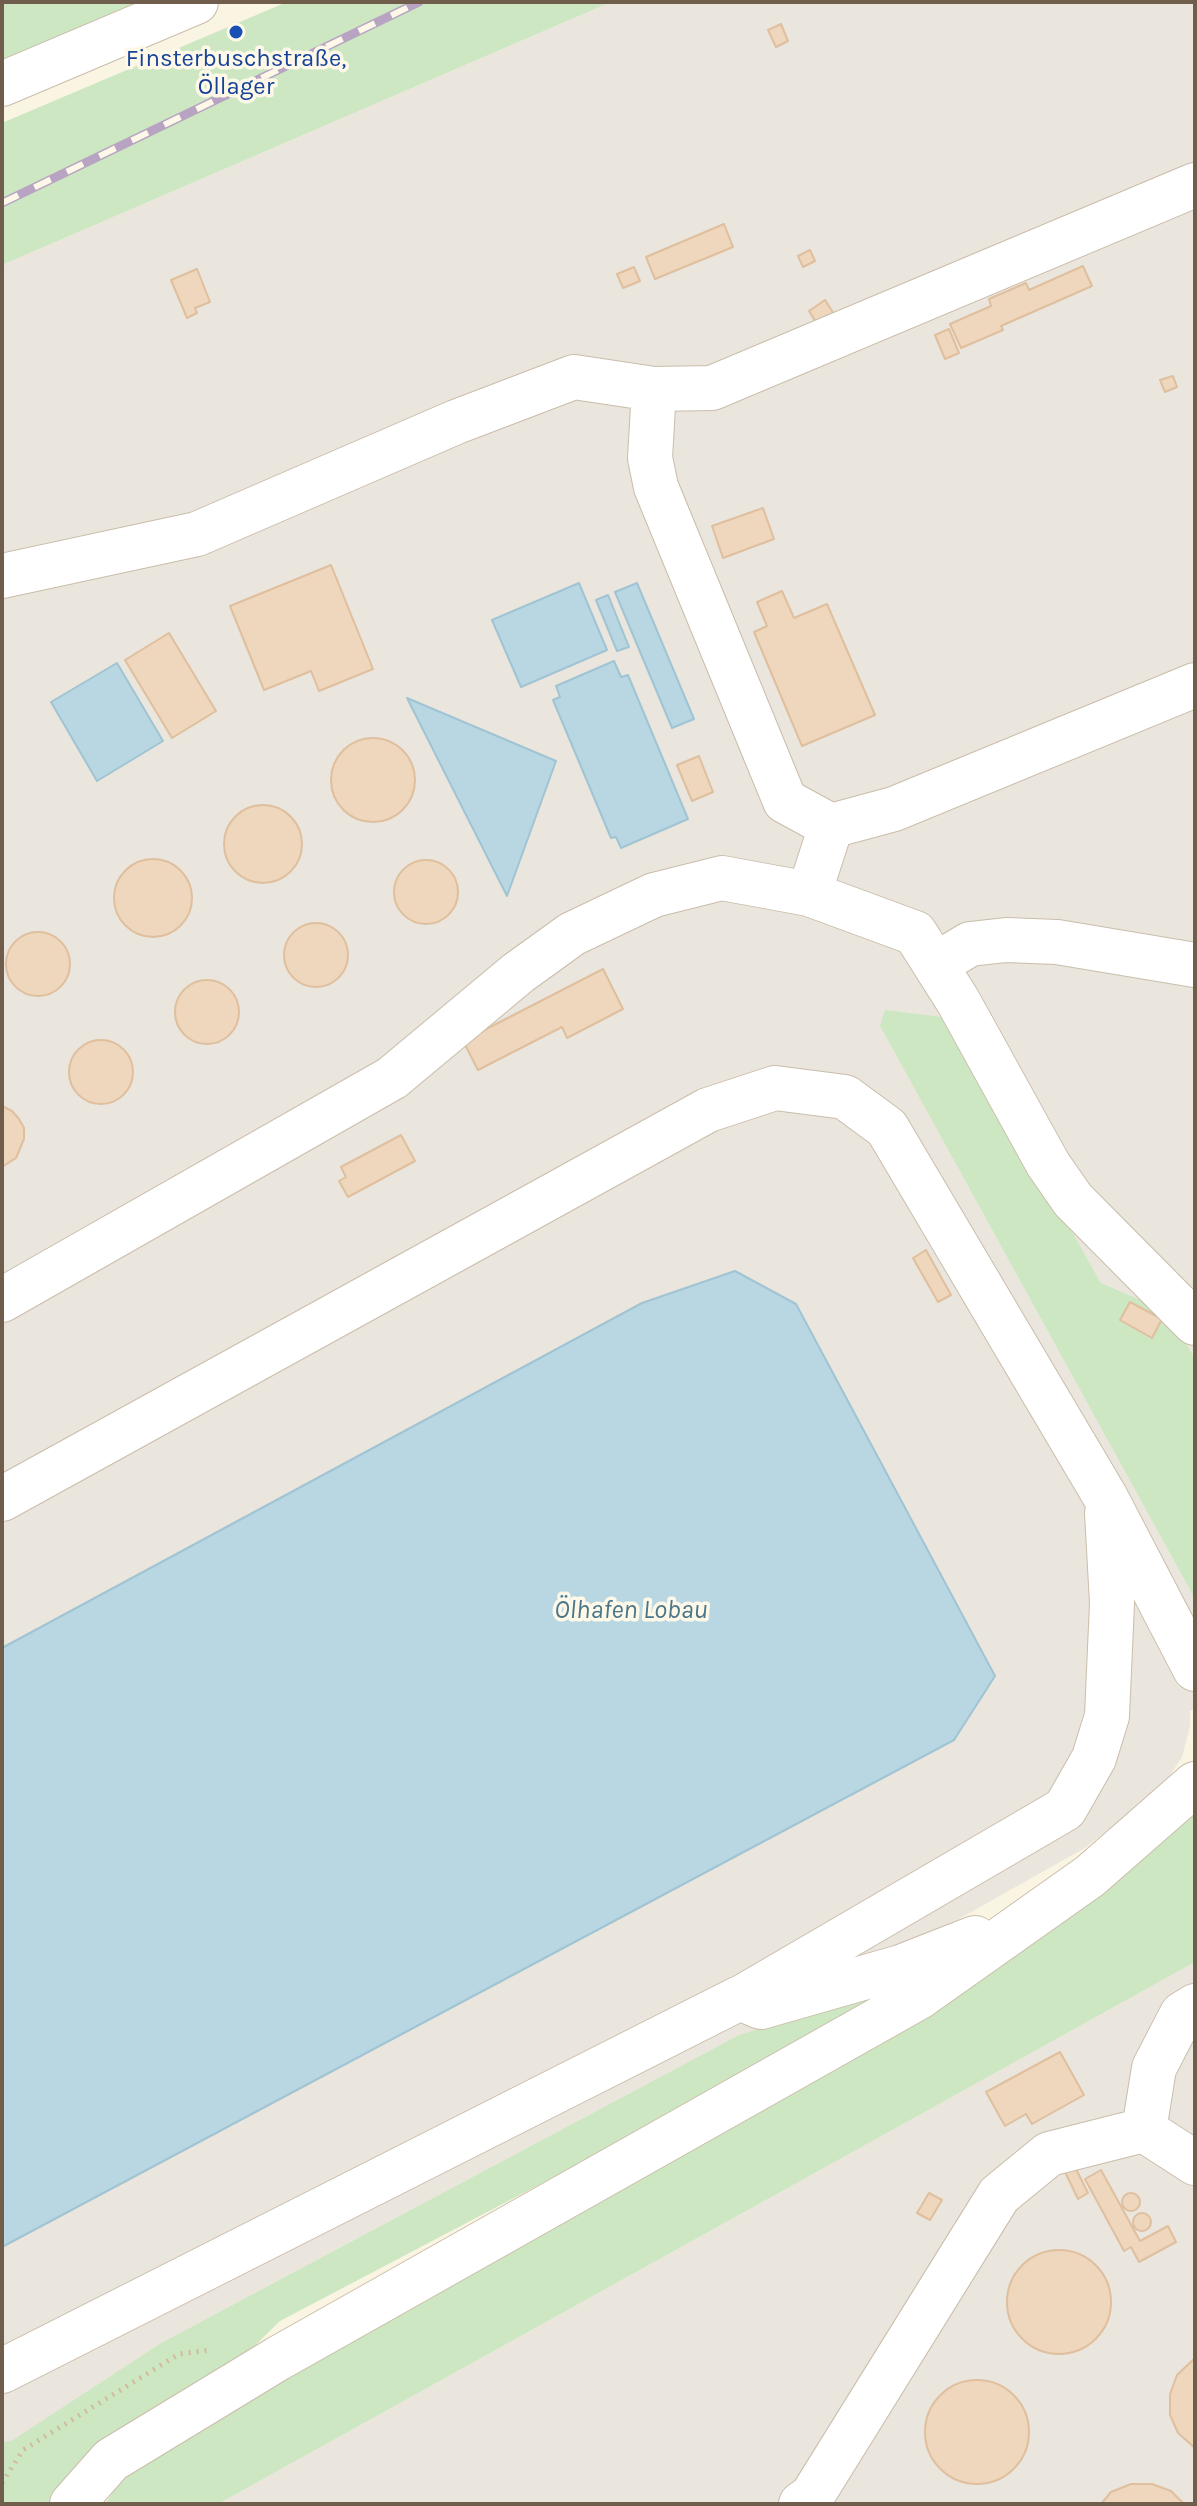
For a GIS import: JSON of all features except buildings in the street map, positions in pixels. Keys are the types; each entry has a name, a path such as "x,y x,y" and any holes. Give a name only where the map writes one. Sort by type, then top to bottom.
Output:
{"street":[{"path":"2,84 196,2"},
{"path":"2,576 197,534 456,422 574,377 654,389 712,388 1195,185"},
{"path":"654,389 650,458 656,487 785,801 831,826 894,809 1195,685"},
{"path":"809,894 831,826"},
{"path":"2,1300 392,1078 518,973 572,934 654,895 722,878 809,894 915,933 958,1001 1048,1164 1073,1200 1195,1323"},
{"path":"935,965 970,944 1006,940 1057,942 1195,965"},
{"path":"2,1499 708,1110 775,1088 845,1097 887,1128 1106,1498 1195,1669"},
{"path":"2,2371 740,1998 1065,1809 1094,1758 1107,1716 1112,1603 1106,1498"},
{"path":"72,2504 111,2460 239,2382 905,2006 1090,1876 1195,1784"},
{"path":"740,1998 761,2007 901,1967 978,1937 1010,1935"},
{"path":"1144,2130 1154,2068 1182,2014 1195,2006"},
{"path":"801,2504 812,2496 999,2195 1049,2154 1144,2130 1195,2163"}],"path":[{"path":"2,2483 23,2450 179,2354"}],"shaded area":[{"path":"611,2 1195,2 1195,1359 1169,1312 1101,1283 951,1019 880,1026 1195,1599 1195,1708 1190,1711 1190,1726 1182,1757 1160,1790 1083,1849 932,1934 906,1983 739,2035 161,2343 13,2441 2,2443 2,265"},
{"path":"1195,1962 1195,2504 218,2504"}],"green space":[{"path":"2,2 178,2 2,79"},
{"path":"287,2 611,2 2,265 2,123"},
{"path":"885,1010 951,1018 1101,1283 1169,1312 1195,1359 1195,1599 880,1026"},
{"path":"1195,1800 1195,1962 218,2504 105,2504 123,2477"},
{"path":"906,1983 666,2118 280,2321 235,2365 75,2467 49,2504 2,2504 2,2443 13,2440 161,2343 739,2035"}],"water":[{"path":"579,583 607,650 521,687 492,620"},
{"path":"637,583 694,719 672,728 615,592"},
{"path":"608,595 629,647 617,651 596,600"},
{"path":"614,661 621,677 628,675 688,819 621,848 616,837 611,838 553,700 560,697 556,686"},
{"path":"117,663 163,741 97,781 51,702"},
{"path":"407,698 556,761 507,896"},
{"name":"Ölhafen Lobau","path":"735,1271 796,1304 995,1676 954,1740 2,2247 2,1648 642,1303"}],"railway":[{"path":"2,203 419,2"}],"place":[{"name":"Finsterbuschstraße, Öllager","path":"236,32"}]}
